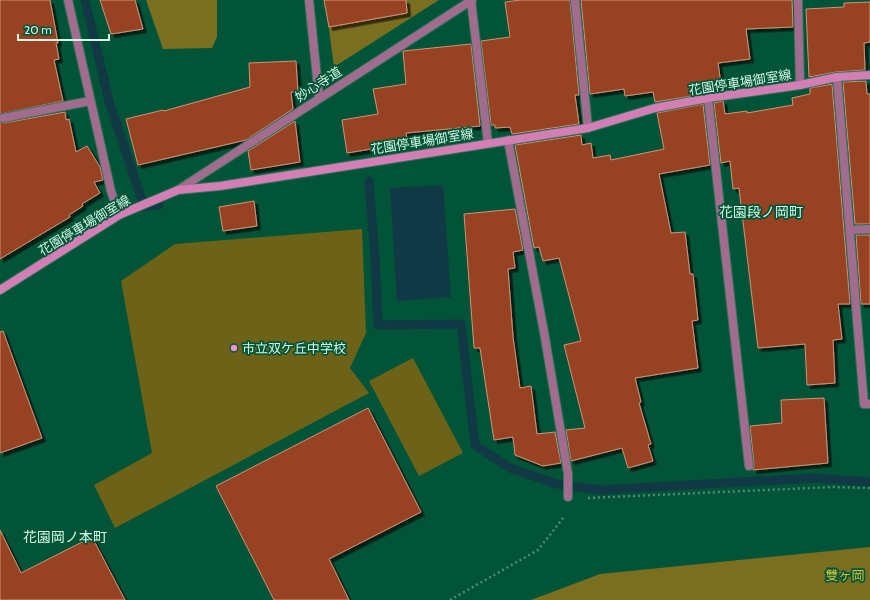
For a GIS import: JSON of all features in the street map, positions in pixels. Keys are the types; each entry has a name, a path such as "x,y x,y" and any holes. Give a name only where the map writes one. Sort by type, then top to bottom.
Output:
{"main road":[{"name":"花園停車場御室線","path":"0,290 122,214 178,190 220,186 588,128 655,108 708,98 800,85 837,77 870,75"}],"street":[{"path":"68,0 110,192 122,214"},
{"path":"309,0 319,97"},
{"path":"471,0 488,143"},
{"name":"妙心寺道","path":"178,190 319,97 471,0"},
{"path":"575,0 588,128"},
{"path":"798,0 800,85"},
{"path":"837,77 851,230 864,404 870,404"},
{"path":"708,98 749,466"},
{"path":"3,118 90,101"},
{"path":"508,140 544,332 568,474 568,495"},
{"path":"851,230 870,229"}],"path":[{"path":"450,600 538,550 565,516 568,495 578,498 833,487 870,488"}],"shaded area":[{"path":"362,229 366,333 350,368 369,393 115,528 94,485 152,453 121,281 175,244"},
{"path":"413,358 463,453 419,476 369,381"}],"green space":[{"path":"146,0 217,0 217,37 212,48 163,49"},
{"path":"325,0 439,0 334,67"},
{"name":"雙ヶ岡","path":"870,547 870,600 531,600 600,574"}],"water":[{"path":"443,185 451,297 397,301 390,188"}],"building":[{"path":"0,0 50,0 58,43 56,43 59,59 54,60 63,101 0,114"},
{"path":"100,0 135,0 143,29 111,34"},
{"path":"324,0 406,0 407,13 329,27"},
{"path":"521,0 570,0 579,95 575,95 579,124 512,134 510,127 495,128 495,125 491,125 481,41 510,37 505,2"},
{"path":"581,0 792,0 793,27 746,29 750,59 718,63 722,91 655,102 653,92 625,96 624,89 590,94"},
{"path":"870,2 870,42 864,43 865,70 836,72 809,77 806,9 844,7 844,3"},
{"path":"471,44 480,126 406,133 408,143 347,153 342,120 378,114 373,89 406,84 403,51"},
{"path":"296,61 298,92 291,92 293,109 246,140 138,165 126,119 164,111 250,87 249,63"},
{"path":"866,81 867,94 870,94 870,224 855,224 843,82"},
{"path":"832,84 850,304 838,304 842,339 833,340 835,383 807,385 805,344 758,348 739,188 733,189 730,161 721,163 714,103 723,101 725,114 747,111 747,113 793,105 792,98 810,94 810,88"},
{"path":"703,104 710,165 659,174 671,233 685,232 690,274 693,274 698,320 692,321 698,368 635,378 641,402 639,403 651,444 648,445 653,461 628,468 622,448 571,461 566,430 585,428 564,345 581,341 559,258 543,261 539,247 534,248 515,145 581,135 582,145 591,143 593,158 610,155 611,160 664,149 657,113"},
{"path":"65,112 66,120 69,119 76,152 87,146 100,167 103,180 94,182 100,193 82,204 83,206 69,215 70,217 0,259 0,122 4,123"},
{"path":"295,121 300,162 251,170 248,151"},
{"path":"254,201 257,226 223,231 219,207"},
{"path":"515,209 523,250 513,252 515,268 508,269 513,337 520,388 531,386 537,434 555,432 561,463 543,466 515,455 513,437 494,440 480,348 474,348 464,214"},
{"path":"856,235 870,235 870,304 861,304"},
{"path":"3,331 42,438 0,453 0,332"},
{"path":"824,398 828,463 753,470 754,465 750,426 782,423 781,400"},
{"path":"368,408 421,512 329,559 349,600 274,600 216,486"},
{"path":"0,530 21,573 92,537 125,600 0,600"}],"waterway":[{"path":"85,0 109,101 144,206 159,205"},
{"path":"369,181 375,257 378,325 461,324 475,445 510,468 557,484 601,490 814,478 870,482"}],"place":[{"name":"市立双ケ丘中学校","path":"234,348"}],"district":[{"name":"花園段ノ岡町","path":"761,212"},
{"name":"花園岡ノ本町","path":"65,537"}]}
